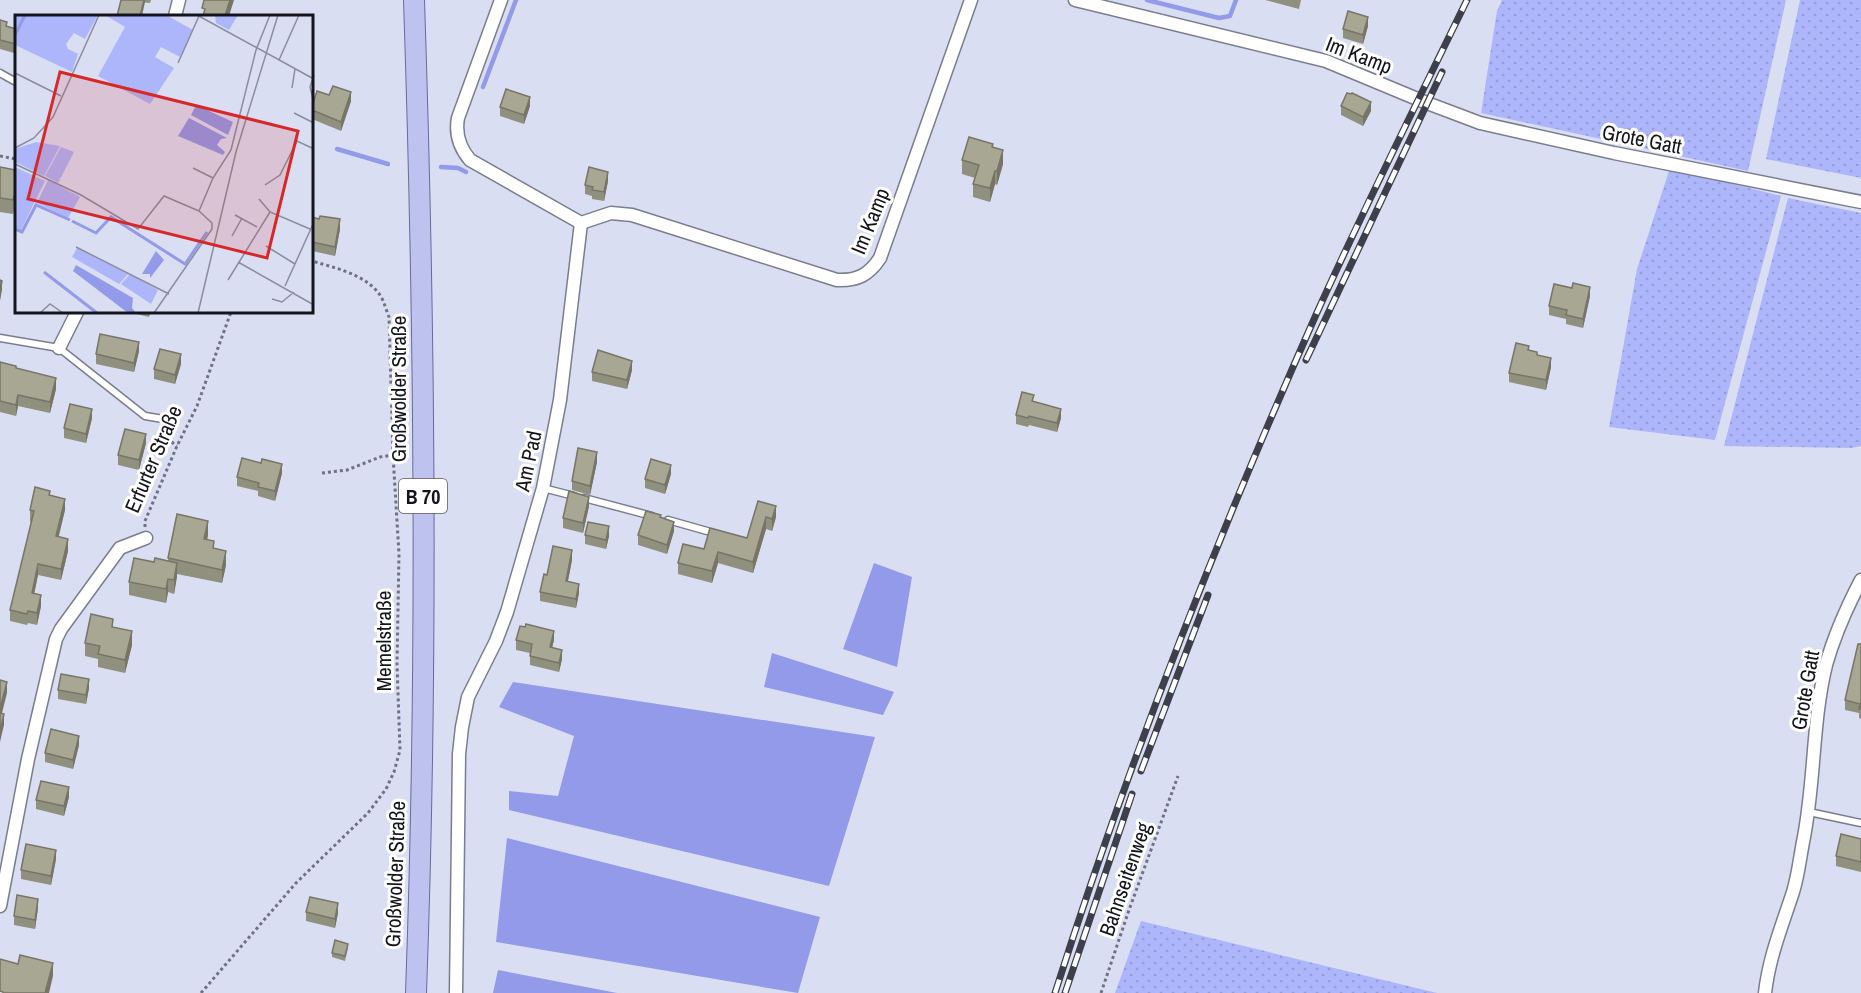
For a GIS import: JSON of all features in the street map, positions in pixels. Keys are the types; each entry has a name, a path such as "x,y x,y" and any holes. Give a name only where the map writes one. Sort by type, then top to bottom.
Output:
{"main road":[{"name":"Großwolder Straße","path":"414,0 422,307 423,714 416,993"}],"street":[{"path":"175,15 179,0"},
{"path":"501,0 458,118 456,127 460,145 470,160 581,223"},
{"name":"Im Kamp","path":"581,223 611,213 632,214 837,280 856,279 867,273 880,258 971,0"},
{"name":"Im Kamp","path":"1075,0 1326,61 1418,99"},
{"name":"Grote Gatt","path":"1418,99 1480,123 1543,138 1861,202"},
{"name":"Am Pad","path":"456,993 459,754 463,718 468,697 496,641 507,612 543,488 560,400 581,223"},
{"path":"59,348 76,314"},
{"name":"Erfurter Straße","path":"0,906 28,759 56,639 120,548 146,538"},
{"name":"Grote Gatt","path":"1765,993 1767,973 1777,937 1794,890 1809,812 1814,750 1826,666 1837,633 1861,580"}],"lane":[{"path":"0,73 15,81"},
{"path":"0,338 59,348 145,416 163,419"},
{"path":"543,488 707,531"},
{"path":"1809,812 1861,823"}],"path":[{"path":"0,156 15,159"},
{"name":"Memelstraße","path":"201,993 296,883 368,813 386,789 400,750 397,664 399,554 393,455 389,317 381,296 356,275 314,262"},
{"name":"Erfurter Straße","path":"146,538 145,521 197,406 230,314"},
{"path":"163,419 166,438 177,446"},
{"path":"322,473 347,470 380,457 393,455"},
{"name":"Bahnseitenweg","path":"1101,993 1178,776"}],"shaded area":[{"path":"1502,0 1786,0 1748,171 1481,113 1497,11"},
{"path":"1800,0 1861,0 1861,178 1766,159"},
{"path":"1670,168 1781,196 1715,440 1609,427 1637,269"},
{"path":"1788,198 1861,213 1861,446 1851,448 1724,446"},
{"path":"874,563 912,577 897,667 843,649"},
{"path":"772,653 894,692 883,715 764,687"},
{"path":"513,682 875,737 829,886 509,810 509,791 558,796 574,736 499,707"},
{"path":"507,838 820,917 798,993 496,942"},
{"path":"1141,921 1437,993 1115,993"},
{"path":"498,970 617,993 493,993"}],"building":[{"path":"121,0 144,0 140,15 117,15"},
{"path":"204,0 230,0 225,15 203,15 205,9 202,8"},
{"path":"1348,11 1368,17 1363,35 1343,29"},
{"path":"0,20 7,22 6,26 15,29 15,44 0,40"},
{"path":"333,86 351,92 341,122 314,111 317,91 329,95"},
{"path":"506,89 530,97 524,115 500,107"},
{"path":"1347,93 1371,102 1363,117 1341,106"},
{"path":"969,137 993,144 992,147 1003,150 990,188 973,184 979,165 962,160"},
{"path":"0,167 15,170 13,200 0,198"},
{"path":"589,167 608,172 604,192 592,190 593,187 585,185"},
{"path":"320,216 340,219 335,247 314,242 314,218 319,219"},
{"path":"1573,283 1590,287 1583,319 1566,315 1567,310 1549,306 1554,284 1572,288"},
{"path":"100,334 139,342 134,363 96,354"},
{"path":"1516,343 1529,346 1528,350 1537,352 1537,355 1551,358 1546,380 1509,373"},
{"path":"160,349 181,354 175,375 154,369"},
{"path":"598,350 632,361 627,380 592,372"},
{"path":"0,362 56,378 50,402 18,395 16,405 0,401"},
{"path":"1022,392 1034,395 1032,401 1061,409 1057,423 1016,415"},
{"path":"70,404 92,409 86,434 64,428"},
{"path":"125,429 146,434 139,460 118,455"},
{"path":"578,448 597,452 590,486 572,481"},
{"path":"242,458 261,463 262,459 282,464 275,491 258,487 259,483 237,477"},
{"path":"651,459 671,465 665,485 645,479"},
{"path":"35,487 50,491 49,495 65,499 56,536 68,539 61,569 38,564 32,593 41,595 37,613 28,611 27,614 10,610 34,511 30,510"},
{"path":"569,491 589,497 583,523 563,518"},
{"path":"758,501 776,506 772,519 766,517 753,562 718,552 712,571 678,563 683,544 704,549 710,528 747,538"},
{"path":"646,511 674,522 667,545 638,535"},
{"path":"177,514 208,521 204,539 214,541 213,548 226,551 222,570 168,558"},
{"path":"588,522 609,526 606,540 585,535"},
{"path":"553,546 572,550 566,581 579,584 576,599 540,592 544,574 547,575"},
{"path":"134,558 154,562 155,558 177,563 174,580 168,579 166,589 129,582"},
{"path":"91,614 113,619 112,627 132,631 125,660 98,654 100,646 85,643"},
{"path":"526,624 554,631 550,647 562,650 559,663 530,656 532,644 516,640 520,626 525,627"},
{"path":"1858,644 1861,644 1861,709 1859,709 1860,704 1845,700"},
{"path":"61,674 89,679 86,695 58,690"},
{"path":"0,680 7,682 0,709"},
{"path":"0,713 4,714 0,731"},
{"path":"51,729 79,736 73,760 45,753"},
{"path":"41,781 69,787 64,806 36,800"},
{"path":"1841,834 1861,839 1861,862 1836,856"},
{"path":"26,844 56,850 51,876 21,870"},
{"path":"17,895 38,899 35,920 14,916"},
{"path":"310,897 338,903 335,919 306,912"},
{"path":"335,940 348,944 345,956 332,953"},
{"path":"20,955 53,963 45,993 3,993 0,991 0,959 18,964"}],"waterway":[{"path":"483,87 516,0"},
{"path":"1147,0 1219,18 1230,16 1236,0"},
{"path":"337,149 388,164"},
{"path":"441,167 458,168 466,172"}],"railway":[{"path":"1055,993 1144,736 1243,484 1333,277 1467,0"},
{"path":"1306,360 1442,72"},
{"path":"1141,771 1208,595"},
{"path":"1065,993 1132,794"}]}
